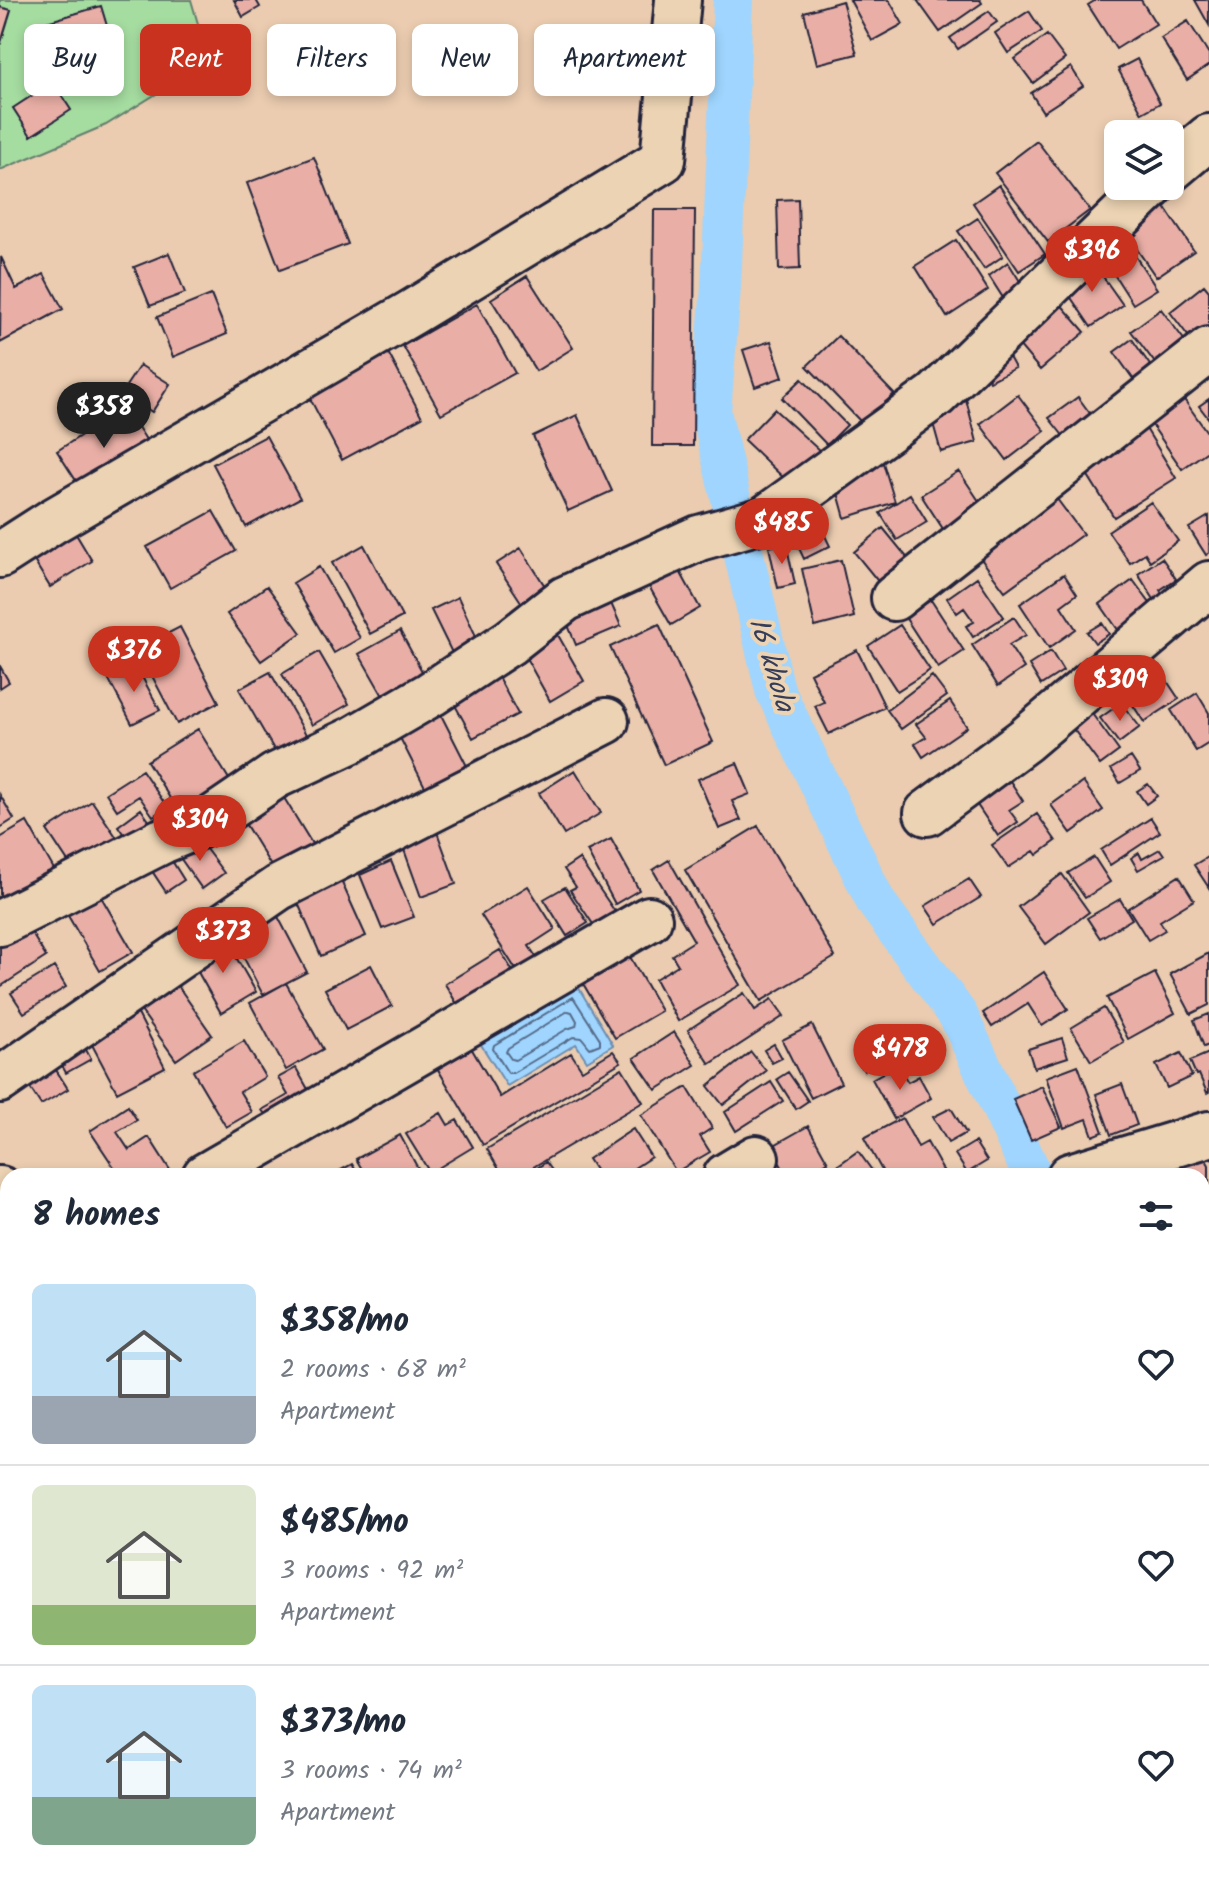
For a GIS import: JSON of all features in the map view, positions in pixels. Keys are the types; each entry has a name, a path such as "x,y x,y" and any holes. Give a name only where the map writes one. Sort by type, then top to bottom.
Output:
{"street":[{"path":"0,555 53,521 411,313 663,160 678,0"},
{"path":"1184,158 1209,137"},
{"path":"0,923 162,841 206,823 275,776 350,741 431,694 510,642 565,599 699,538 763,520 936,395 1138,200"},
{"path":"894,598 1209,350"},
{"path":"927,813 1025,740 1209,584"},
{"path":"0,1080 278,888 606,721"},
{"path":"219,1168 649,919"},
{"path":"1096,1168 1209,1134"}],"green space":[{"path":"0,0 191,0 198,24 140,24 140,96 153,96 106,125 0,170"}],"water":[{"path":"577,985 613,1045 587,1061 576,1044 507,1086 480,1043"}],"building":[{"path":"234,0 256,0 260,7 243,17"},
{"path":"850,0 889,0 903,24 872,41"},
{"path":"917,0 980,0 982,3 940,32"},
{"path":"1096,0 1141,0 1156,24 1116,49 1088,5"},
{"path":"1195,0 1209,0 1209,25"},
{"path":"842,1 857,54 817,64 804,12"},
{"path":"101,6 106,24 40,24"},
{"path":"0,7 11,10 0,46"},
{"path":"989,11 997,22 958,49 950,38"},
{"path":"1029,11 1042,31 1008,53 995,33"},
{"path":"1188,21 1209,54 1209,65 1187,80 1161,38"},
{"path":"1047,35 1065,59 1033,83 1015,59"},
{"path":"1137,59 1160,103 1142,113 1118,69"},
{"path":"1071,67 1083,86 1043,112 1031,93"},
{"path":"31,96 62,96 71,110 31,136 13,108"},
{"path":"1037,141 1090,210 1048,242 995,173"},
{"path":"314,157 348,244 280,270 247,183"},
{"path":"999,185 1045,254 1019,271 973,203"},
{"path":"798,199 800,269 779,270 777,200"},
{"path":"1164,206 1194,251 1156,277 1125,232"},
{"path":"654,210 695,210 693,446 652,446"},
{"path":"978,218 1003,256 984,269 958,231"},
{"path":"1124,239 1157,289 1133,304 1101,254"},
{"path":"956,240 988,290 947,317 915,266"},
{"path":"169,253 185,293 150,306 134,267"},
{"path":"1,257 16,289 44,274 63,309 0,343"},
{"path":"1092,261 1123,305 1091,327 1061,283"},
{"path":"1008,262 1026,291 1007,304 989,276"},
{"path":"527,276 573,348 536,371 491,299"},
{"path":"1204,285 1209,291 1209,340 1198,349 1170,312"},
{"path":"211,295 227,334 173,357 157,317"},
{"path":"1058,301 1085,332 1040,370 1013,338"},
{"path":"477,304 515,373 441,414 403,346"},
{"path":"1161,309 1194,353 1164,375 1131,331"},
{"path":"838,336 894,394 863,424 807,366"},
{"path":"1132,339 1156,374 1139,387 1114,352"},
{"path":"771,341 783,377 755,387 743,350"},
{"path":"384,345 422,417 342,460 304,387"},
{"path":"1003,346 1015,368 990,381 978,360"},
{"path":"140,365 170,384 152,412 122,392"},
{"path":"802,379 847,425 827,445 782,398"},
{"path":"1018,395 1045,431 1007,460 980,424"},
{"path":"1078,397 1097,423 1069,443 1049,418"},
{"path":"1183,398 1209,435 1209,450 1182,469 1149,421"},
{"path":"966,399 977,442 941,452 929,409"},
{"path":"1209,399 1209,419 1199,406"},
{"path":"125,407 152,449 84,493 57,451"},
{"path":"774,409 820,451 789,483 744,440"},
{"path":"577,415 612,491 568,511 533,436"},
{"path":"1145,427 1176,478 1114,517 1082,466"},
{"path":"266,436 300,498 246,527 213,464"},
{"path":"881,456 895,502 845,518 832,471"},
{"path":"959,471 985,510 947,535 921,495"},
{"path":"1051,491 1083,534 1005,591 973,548"},
{"path":"910,494 927,522 897,540 880,513"},
{"path":"1151,502 1178,541 1150,561 1145,553 1130,563 1108,531"},
{"path":"213,511 236,551 170,588 147,547"},
{"path":"1209,516 1209,553 1206,555 1189,528"},
{"path":"816,517 830,546 804,559 790,529"},
{"path":"70,524 92,561 50,587 28,551"},
{"path":"883,528 910,561 881,585 854,552"},
{"path":"786,543 795,584 778,588 769,547"},
{"path":"364,545 402,617 370,634 332,563"},
{"path":"521,548 553,599 529,614 496,564"},
{"path":"1162,558 1176,579 1160,590 1171,607 1162,612 1138,574"},
{"path":"841,560 854,617 815,627 802,569"},
{"path":"676,564 700,608 671,625 646,581"},
{"path":"319,567 360,638 334,653 293,583"},
{"path":"1064,574 1077,594 1061,606 1076,629 1049,648 1020,604"},
{"path":"977,577 1004,617 973,637 966,626 974,622 964,608 957,613 947,598"},
{"path":"1133,580 1152,606 1123,637 1100,604"},
{"path":"267,586 301,633 261,661 227,614"},
{"path":"606,592 621,626 576,645 562,610"},
{"path":"458,597 481,647 455,659 431,610"},
{"path":"931,600 964,651 938,668 905,617"},
{"path":"1014,617 1026,635 1009,645 1024,668 998,686 972,645"},
{"path":"1102,623 1109,634 1095,643 1087,632"},
{"path":"659,624 713,742 664,765 610,647"},
{"path":"900,625 930,670 897,691 868,646"},
{"path":"180,627 219,702 177,724 138,649"},
{"path":"554,628 584,681 550,701 520,647"},
{"path":"400,631 423,673 383,696 359,654"},
{"path":"857,650 885,707 829,734 815,706 824,702 810,673"},
{"path":"1051,651 1063,671 1041,685 1029,665"},
{"path":"319,652 349,704 312,725 282,674"},
{"path":"1151,657 1179,699 1144,722 1116,679"},
{"path":"135,664 160,710 132,724 108,678"},
{"path":"0,666 9,682 0,688"},
{"path":"270,672 307,736 276,753 239,689"},
{"path":"496,673 518,714 473,738 451,698"},
{"path":"932,676 947,696 901,729 887,710"},
{"path":"1197,693 1209,713 1209,743 1196,751 1171,710"},
{"path":"1082,700 1119,751 1100,765 1063,715"},
{"path":"950,701 967,727 923,757 915,744 926,737 916,724"},
{"path":"1121,703 1140,727 1119,743 1100,718"},
{"path":"438,709 467,766 425,787 396,730"},
{"path":"198,729 237,792 186,824 147,761"},
{"path":"1131,757 1140,771 1120,783 1111,769"},
{"path":"737,763 750,794 732,801 741,820 719,829 698,779"},
{"path":"1001,767 1023,801 1009,810 1018,822 998,836 967,790"},
{"path":"142,770 167,807 153,816 139,796 117,810 106,793"},
{"path":"575,770 601,813 564,835 539,793"},
{"path":"1083,782 1103,810 1071,833 1051,805"},
{"path":"1148,784 1157,796 1146,804 1137,791"},
{"path":"278,788 314,847 274,871 238,812"},
{"path":"0,795 14,819 0,828"},
{"path":"92,801 117,838 72,868 47,830"},
{"path":"141,809 154,828 131,845 118,826"},
{"path":"1037,814 1056,841 1037,855 1034,851 1008,868 992,845"},
{"path":"1151,818 1160,832 1110,865 1101,850"},
{"path":"27,822 55,871 0,902 0,838"},
{"path":"758,826 835,957 761,1001 685,870"},
{"path":"437,832 456,884 421,897 402,844"},
{"path":"197,837 224,873 202,889 176,852"},
{"path":"611,839 639,890 615,904 587,851"},
{"path":"1160,849 1164,855 1138,870 1131,858 1139,853 1142,859"},
{"path":"169,856 184,880 166,892 150,868"},
{"path":"1209,856 1209,888 1194,865"},
{"path":"1094,857 1110,882 1085,898 1068,873"},
{"path":"579,859 620,919 599,933 570,890 576,887 564,869"},
{"path":"669,860 740,985 678,1021 655,979 678,965 672,955 694,941 653,870"},
{"path":"391,861 414,917 382,929 360,875"},
{"path":"338,874 366,936 321,956 294,894"},
{"path":"1062,874 1089,912 1046,944 1018,907"},
{"path":"1179,876 1194,900 1160,921 1165,930 1148,940 1128,908"},
{"path":"969,879 981,897 937,924 925,906"},
{"path":"528,886 555,929 529,946 540,963 520,976 481,915"},
{"path":"565,887 588,923 567,936 544,899"},
{"path":"96,888 133,952 100,971 63,907"},
{"path":"1120,899 1132,919 1100,938 1087,918"},
{"path":"273,907 307,972 263,995 229,929"},
{"path":"28,927 46,957 0,987 0,945"},
{"path":"225,938 256,992 221,1013 190,958"},
{"path":"625,948 661,1011 615,1038 578,975"},
{"path":"500,950 518,980 463,1014 445,984"},
{"path":"1209,953 1209,1005 1191,1014 1170,974"},
{"path":"371,965 392,1006 346,1030 325,989"},
{"path":"54,967 66,987 24,1013 11,993"},
{"path":"1044,972 1068,1009 1042,1026 1028,1004 992,1027 983,1013"},
{"path":"1155,973 1175,1013 1128,1039 1107,998"},
{"path":"176,983 212,1035 176,1060 139,1008"},
{"path":"286,983 323,1049 286,1070 250,1003"},
{"path":"744,993 755,1010 772,999 784,1016 710,1064 688,1030"},
{"path":"1104,1008 1124,1042 1091,1061 1071,1028"},
{"path":"138,1014 165,1067 117,1092 89,1039"},
{"path":"1209,1014 1209,1045 1204,1047 1194,1020"},
{"path":"812,1025 841,1083 811,1098 782,1040"},
{"path":"76,1031 91,1059 66,1073 51,1045"},
{"path":"674,1032 695,1065 656,1090 634,1058"},
{"path":"1062,1038 1068,1057 1034,1068 1028,1049"},
{"path":"244,1041 265,1077 240,1092 252,1112 226,1127 193,1071"},
{"path":"774,1044 782,1058 772,1063 764,1050"},
{"path":"879,1045 887,1057 864,1071 857,1058"},
{"path":"470,1046 500,1097 571,1053 582,1070 613,1051 621,1062 483,1145 436,1066"},
{"path":"751,1052 766,1071 723,1105 708,1086"},
{"path":"1181,1053 1192,1076 1167,1088 1156,1065"},
{"path":"1209,1053 1209,1092 1207,1093 1190,1061"},
{"path":"46,1054 68,1089 41,1105 19,1071"},
{"path":"897,1065 908,1082 919,1076 931,1098 894,1119 872,1079"},
{"path":"1078,1065 1103,1132 1093,1136 1087,1119 1064,1128 1046,1077"},
{"path":"296,1068 309,1091 267,1117 262,1110 288,1095 278,1078"},
{"path":"622,1068 643,1102 532,1168 498,1168 487,1149"},
{"path":"788,1072 808,1101 796,1109 777,1079"},
{"path":"771,1082 783,1101 736,1131 725,1112"},
{"path":"1122,1084 1137,1125 1111,1135 1096,1094"},
{"path":"1042,1086 1061,1127 1031,1140 1013,1099"},
{"path":"687,1087 712,1128 700,1136 710,1152 683,1168 674,1168 641,1115"},
{"path":"128,1106 137,1120 117,1132 129,1150 149,1137 169,1168 115,1168 90,1131"},
{"path":"951,1108 966,1133 948,1143 933,1117"},
{"path":"441,1113 448,1125 457,1120 473,1147 438,1168 427,1168 406,1134"},
{"path":"902,1118 918,1147 927,1142 942,1168 881,1168 864,1138"},
{"path":"808,1126 828,1162 817,1168 783,1168 771,1147"},
{"path":"633,1129 651,1157 634,1168 594,1168 588,1159"},
{"path":"400,1135 418,1168 361,1168 356,1159"},
{"path":"975,1142 987,1161 975,1168 964,1168 955,1154"},
{"path":"858,1151 870,1168 834,1168"},
{"path":"1201,1151 1209,1168 1178,1168 1176,1165"}],"waterway":[{"name":"16 khola","path":"733,0 721,287 711,412 775,690 876,902 958,1015 1029,1168"}]}
